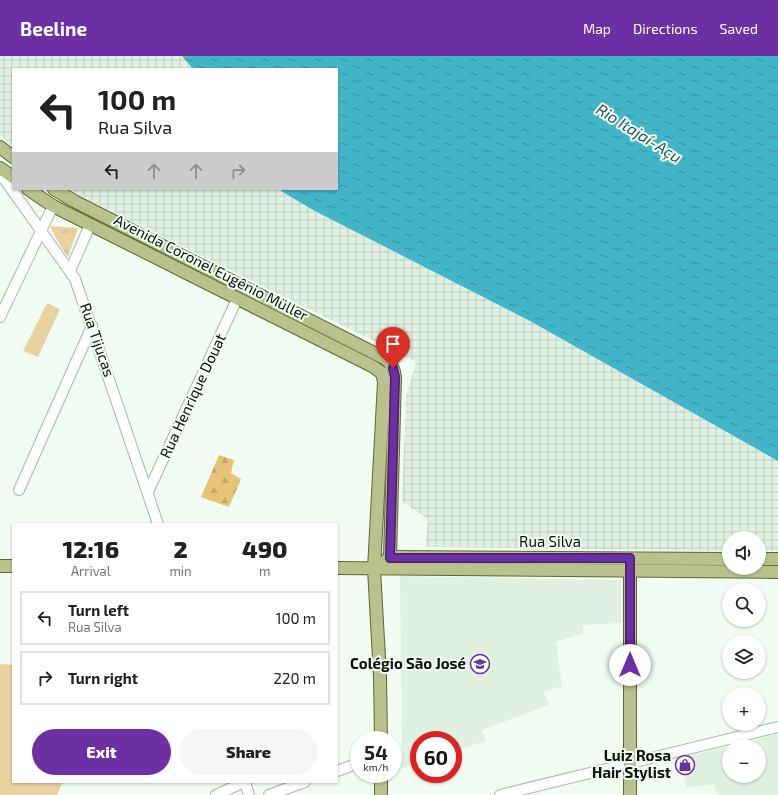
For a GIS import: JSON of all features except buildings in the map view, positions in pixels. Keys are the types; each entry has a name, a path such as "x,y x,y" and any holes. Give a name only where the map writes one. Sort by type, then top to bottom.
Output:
{"main road":[{"path":"0,147 12,156"},
{"path":"0,168 12,177"},
{"name":"Avenida Coronel Eugênio Müller","path":"29,190 53,206 372,366 382,373 384,382 374,569"},
{"name":"Avenida Coronel Eugênio Müller","path":"56,190 88,208 386,359 393,368 395,377 390,558"},
{"path":"381,731 380,676 374,569 390,558"},
{"name":"Rua Silva","path":"390,558 722,559"},
{"path":"630,558 630,795"},
{"path":"766,559 778,559"},
{"path":"0,566 12,566"},
{"name":"Rua Silva","path":"338,568 778,572"},
{"path":"381,783 381,795"}],"street":[{"name":"Rua Tijucas","path":"0,173 12,190"},
{"name":"Rua Tijucas","path":"12,190 70,270 79,288 158,523"},
{"path":"0,317 5,296 53,206"},
{"path":"70,270 90,225"},
{"name":"Rua Henrique Douat","path":"148,492 237,299"},
{"path":"19,490 92,326"},
{"path":"500,795 778,727"},
{"path":"338,770 350,766"},
{"path":"216,795 242,783"},
{"path":"244,783 249,795"},
{"path":"268,795 302,783"}],"shaded area":[{"path":"0,56 182,56 192,68 12,68 12,145 0,135"},
{"path":"69,190 282,190 313,210 530,321 778,461 778,551 766,551 766,531 722,531 722,551 425,547 428,519 402,502 406,397 416,362"},
{"name":"Colégio São José","path":"400,576 621,580 621,623 583,625 583,633 556,642 562,686 544,692 549,705 482,730 486,741 462,748 462,731 410,731 410,765 402,768"},
{"path":"778,734 778,795 717,795 714,784 686,788 681,758 722,748 722,783 766,783 766,739 758,739"}],"green space":[{"path":"51,226 78,228 68,257 51,229"},
{"path":"47,303 60,309 38,357 23,351"},
{"path":"219,455 234,460 231,473 241,479 229,507 201,497"},
{"path":"0,664 12,665 12,783 63,783 57,795 0,795"}],"water":[{"name":"Rio Itajaí-Açu","path":"182,56 778,56 778,461 530,321 313,210 281,191 338,190 338,68 192,68"}],"place":[{"name":"Colégio São José","path":"480,664"},
{"name":"Luiz Rosa Hair Stylist","path":"685,765"}],"route":[{"path":"393,368 395,377 390,558 630,558 630,665"}]}
